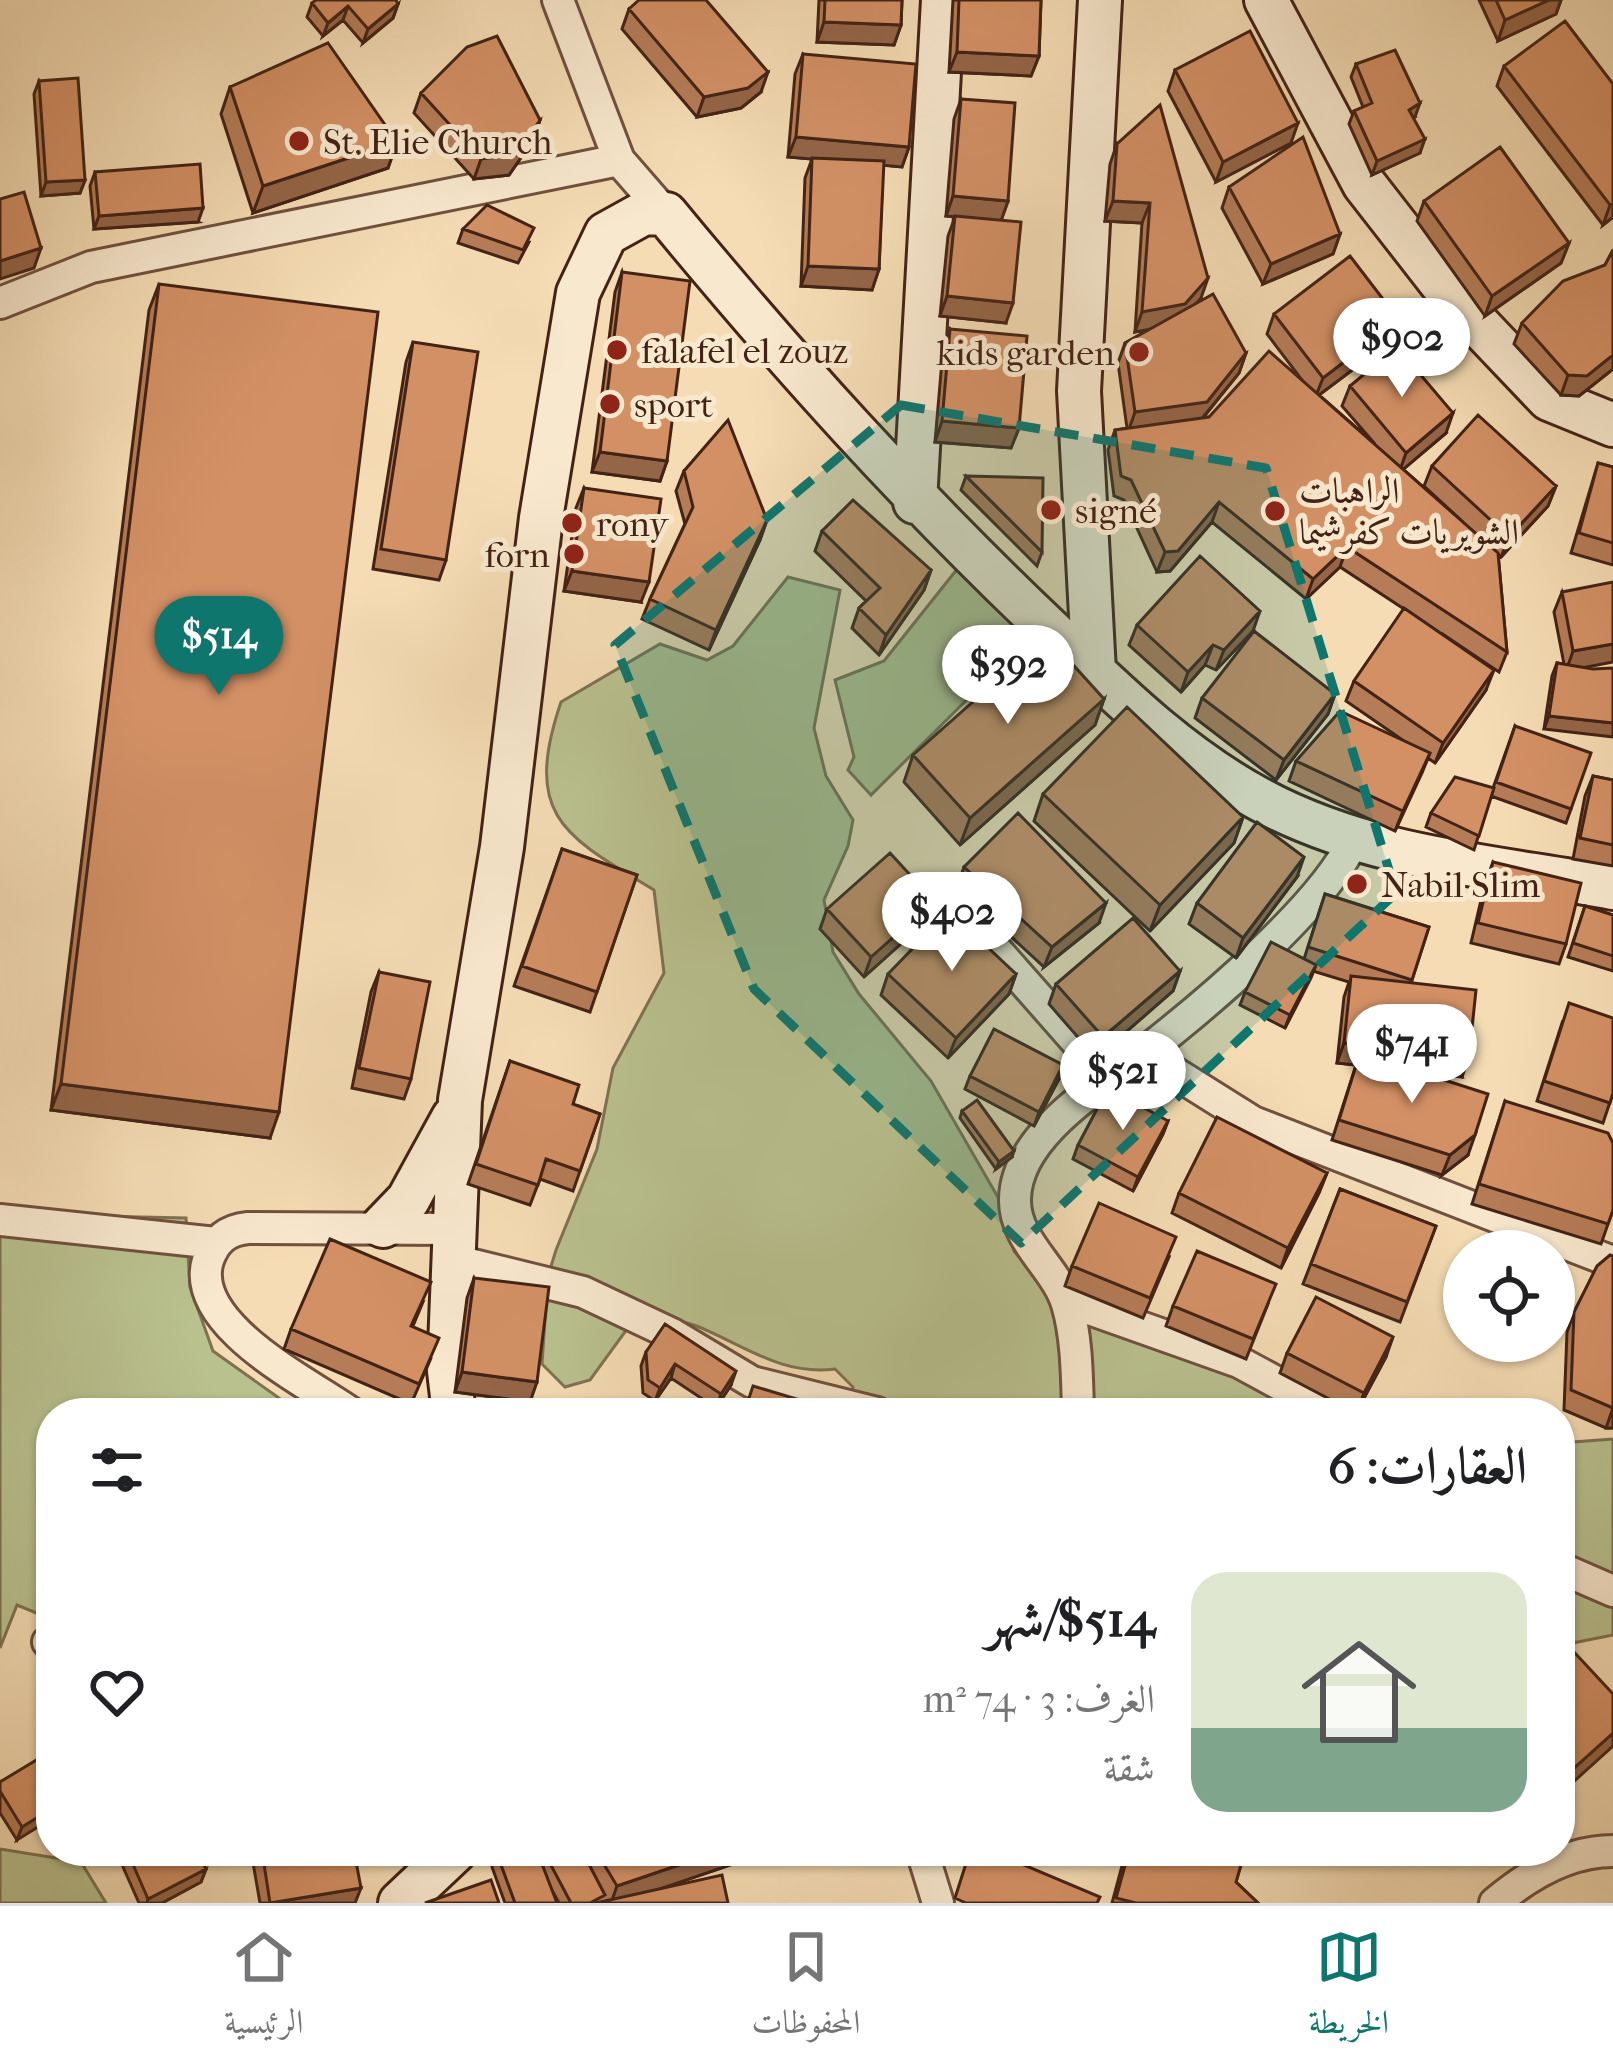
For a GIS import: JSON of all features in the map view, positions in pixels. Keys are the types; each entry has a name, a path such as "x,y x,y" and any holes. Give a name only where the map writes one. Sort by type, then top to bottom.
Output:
{"street":[{"path":"915,502 943,0"},
{"path":"1094,672 1079,391 1100,0"},
{"path":"1266,0 1364,184 1452,297 1549,399 1613,424"},
{"path":"564,5 619,160 915,502 1094,672 1202,765 1263,802 1354,839 1445,862 1613,888"},
{"path":"0,303 91,268 619,160"},
{"path":"453,1398 460,1100 502,847 542,518 578,293 606,234 644,213 666,214"},
{"path":"1077,1398 1067,1301 1017,1221 1017,1183 1039,1143 1108,1077 1240,969 1342,867 1354,839"},
{"path":"959,908 1108,1077"},
{"path":"1143,1053 1252,1122 1613,1262"},
{"path":"383,1226 408,1200 460,1100"},
{"path":"0,1220 217,1243"},
{"path":"330,1398 221,1320 206,1292 205,1274 217,1243 234,1229 383,1226 453,1245 583,1292 672,1334 752,1382 817,1398"},
{"path":"1067,1301 1239,1362 1305,1398"},
{"path":"1575,1575 1613,1591"},
{"path":"1575,1857 1590,1851 1613,1851"},
{"path":"400,1903 439,1866"},
{"path":"927,1866 938,1903"},
{"path":"1496,1903 1524,1878 1553,1866"}],"highlighted area":[{"path":"901,405 1266,468 1396,893 1021,1243 754,989 615,645"}],"green space":[{"path":"962,563 1039,628 871,795 848,770 854,757 835,680 884,661"},
{"path":"788,577 840,590 814,728 826,776 853,820 848,846 824,900 833,952 859,994 931,1081 999,1199 1014,1251 1033,1274 1242,1381 1303,1387 1321,1398 849,1398 853,1387 835,1369 779,1363 694,1325 638,1314 590,1380 565,1387 542,1364 548,1276 556,1250 597,1149 613,1068 664,973 654,890 596,854 560,819 550,798 550,741 561,702 660,644 707,660 733,646"},
{"path":"0,1214 186,1218 190,1287 213,1351 279,1398 36,1398 36,1613 17,1605 0,1648"},
{"path":"1613,1439 1613,1635 1575,1643 1575,1442"},
{"path":"0,1849 36,1855 36,1866 83,1866 106,1903 0,1903"}],"building":[{"path":"396,0 398,4 368,29 348,6 328,23 312,3"},
{"path":"639,0 706,0 768,72 748,88 704,97 629,9"},
{"path":"825,0 902,0 901,25 824,22"},
{"path":"959,0 1041,0 1039,56 957,52"},
{"path":"1496,0 1549,0 1505,20"},
{"path":"1565,21 1613,84 1610,205 1504,66"},
{"path":"1250,31 1298,123 1223,162 1175,70"},
{"path":"497,36 540,120 516,155 481,159 421,93 467,47"},
{"name":"St. Elie Church","path":"328,43 397,142 263,186 230,87"},
{"path":"1395,50 1420,103 1409,110 1425,139 1377,161 1354,111 1372,103 1356,64"},
{"path":"803,54 916,64 909,147 796,137"},
{"path":"78,78 85,180 46,182 39,81"},
{"path":"961,99 1015,103 1008,201 953,196"},
{"path":"1160,105 1208,278 1185,304 1142,312 1150,203 1113,201 1117,144"},
{"path":"1303,137 1340,234 1271,264 1229,187"},
{"path":"1500,147 1569,243 1492,296 1424,201"},
{"path":"812,158 884,161 879,269 808,266"},
{"path":"200,164 203,208 99,216 95,172"},
{"path":"24,192 41,248 0,261 0,199"},
{"path":"487,205 534,228 523,250 463,229"},
{"path":"955,216 1021,222 1013,303 947,296"},
{"path":"1613,250 1613,355 1587,376 1568,375 1522,323 1563,281 1605,265"},
{"path":"1350,256 1399,320 1323,378 1274,314"},
{"path":"622,272 690,281 667,461 600,452"},
{"path":"159,284 378,312 279,1112 61,1084"},
{"path":"1213,294 1246,353 1207,402 1135,412 1125,343"},
{"path":"950,329 1027,336 1019,428 942,421"},
{"path":"413,342 478,352 446,560 381,549"},
{"path":"1397,347 1453,413 1406,453 1350,386"},
{"name":"الراهبات الشويريات كفرشيما","path":"1269,351 1498,553 1507,652 1347,547 1313,579 1219,502 1178,551 1165,552 1131,480 1121,476 1115,430 1209,417"},
{"path":"1478,415 1556,486 1509,537 1432,466"},
{"path":"728,420 767,520 716,630 650,599 693,507 684,471"},
{"path":"1598,463 1613,467 1613,543 1579,533"},
{"path":"966,476 1043,478 1042,552"},
{"path":"584,488 661,499 649,582 572,571"},
{"path":"853,500 931,570 886,635 859,608 880,588 822,531"},
{"path":"1200,556 1260,611 1224,650 1213,645 1188,672 1137,625"},
{"path":"1613,582 1613,644 1573,651 1562,592"},
{"path":"1404,608 1494,670 1443,743 1354,681"},
{"path":"1254,631 1335,694 1284,760 1202,698"},
{"path":"1047,636 1104,699 970,818 913,755"},
{"path":"1557,663 1613,668 1613,723 1549,716"},
{"path":"1127,707 1243,817 1160,905 1043,794"},
{"path":"1340,711 1430,753 1403,811 1296,761"},
{"path":"1515,726 1591,753 1571,809 1496,782"},
{"path":"1593,776 1613,780 1613,845 1580,838"},
{"path":"1455,777 1494,788 1479,836 1431,813"},
{"path":"1018,813 1106,903 1052,947 964,867"},
{"path":"1257,822 1304,857 1243,938 1197,903"},
{"path":"562,849 637,875 597,992 522,966"},
{"path":"890,853 934,901 871,957 827,909"},
{"path":"1493,862 1581,883 1566,944 1478,923"},
{"path":"1325,894 1429,927 1412,980 1308,947"},
{"path":"1585,906 1613,915 1613,956 1573,943"},
{"path":"949,911 1016,974 956,1038 888,974"},
{"path":"1133,918 1180,971 1103,1037 1056,984"},
{"path":"1271,942 1316,965 1290,1015 1245,992"},
{"path":"379,972 430,982 411,1079 359,1068"},
{"path":"1351,976 1476,990 1469,1057 1344,1043"},
{"path":"1569,1003 1613,1018 1610,1103 1544,1081"},
{"path":"994,1029 1063,1065 1039,1112 970,1076"},
{"path":"1360,1053 1488,1094 1475,1135 1450,1155 1339,1120"},
{"path":"510,1061 579,1085 573,1104 600,1114 580,1171 546,1159 538,1185 476,1164"},
{"path":"1108,1088 1168,1121 1138,1177 1078,1145"},
{"path":"977,1100 1014,1151 999,1162 962,1111"},
{"path":"1505,1101 1608,1133 1613,1143 1613,1210 1608,1224 1479,1184"},
{"path":"1217,1117 1327,1173 1288,1248 1179,1193"},
{"path":"1340,1189 1436,1226 1407,1302 1311,1264"},
{"path":"1099,1203 1176,1237 1150,1298 1072,1266"},
{"path":"330,1239 431,1282 411,1326 439,1338 419,1384 291,1329"},
{"path":"1197,1251 1276,1284 1253,1339 1173,1306"},
{"path":"1613,1256 1613,1408 1571,1390 1575,1310 1597,1266"},
{"path":"474,1278 549,1287 537,1382 462,1372"},
{"path":"1316,1297 1393,1337 1364,1393 1287,1353"},
{"path":"665,1324 736,1371 721,1394 675,1364 660,1388 648,1380 646,1352"},
{"path":"753,1386 793,1398 749,1398"},
{"path":"1575,1653 1613,1694 1613,1733 1575,1767"},
{"path":"36,1760 36,1818 22,1827 0,1791 0,1782"},
{"path":"134,1866 204,1866 206,1869 148,1899"},
{"path":"264,1866 357,1866 361,1888 270,1903"},
{"path":"501,1866 543,1866 557,1903 515,1903"},
{"path":"551,1866 590,1866 605,1895 590,1903 571,1903"},
{"path":"605,1866 676,1866 617,1886"},
{"path":"965,1866 1027,1866 1100,1897 1097,1903 966,1903 955,1898"},
{"path":"1125,1866 1241,1866 1236,1882 1258,1903 1136,1903 1116,1898"},
{"path":"722,1875 728,1903 596,1903"},
{"path":"491,1880 499,1903 425,1903"}],"place":[{"name":"St. Elie Church","path":"299,141"},
{"name":"falafel el zouz","path":"617,350"},
{"name":"kids garden","path":"1139,352"},
{"name":"sport","path":"610,404"},
{"name":"signé","path":"1051,510"},
{"name":"الراهبات الشويريات كفرشيما","path":"1275,511"},
{"name":"rony","path":"572,523"},
{"name":"forn","path":"574,554"},
{"name":"Nabil Slim","path":"1357,884"}]}
